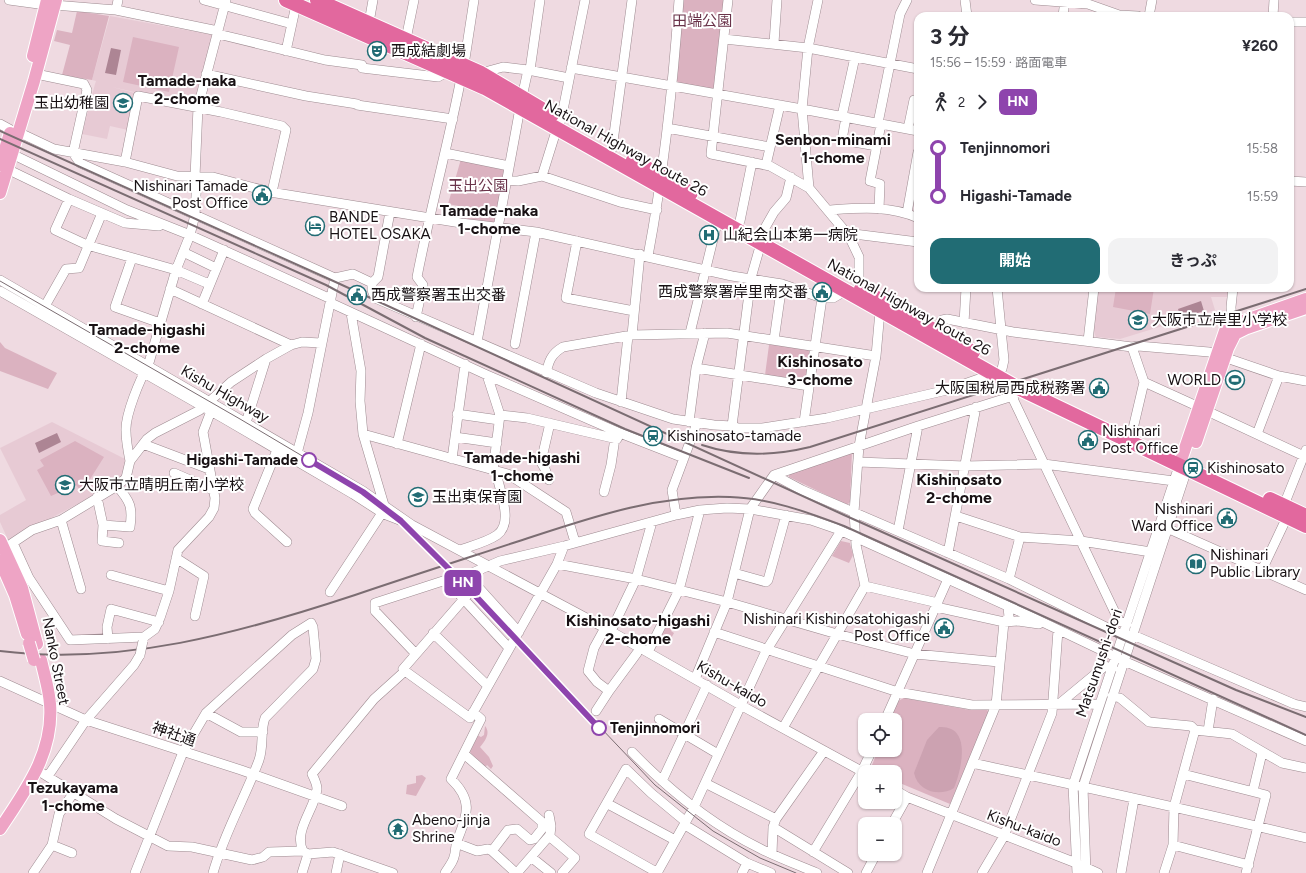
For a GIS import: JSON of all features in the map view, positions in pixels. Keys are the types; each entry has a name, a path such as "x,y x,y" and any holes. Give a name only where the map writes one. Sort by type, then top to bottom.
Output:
{"highway":[{"name":"National Highway Route 26","path":"321,1 368,29 448,72 481,73 521,102 661,181 740,221 762,238"},
{"name":"National Highway Route 26","path":"291,2 368,29 406,39 462,72 485,88 521,102"},
{"name":"National Highway Route 26","path":"559,124 612,149 718,219 762,238 852,289 936,331 997,371 1015,392 1185,463 1285,511 1306,526"},
{"name":"National Highway Route 26","path":"852,289 880,311 997,371 1132,432 1185,463"},
{"name":"National Highway Route 26","path":"1285,511 1306,516"}],"main road":[{"path":"0,193 5,152 15,131 36,74 51,2"},
{"path":"15,131 30,70 51,2"},
{"path":"1185,463 1220,356 1225,332 1232,324 1306,299"},
{"path":"1220,356 1235,334 1247,328 1306,308"},
{"name":"Nanko Street","path":"0,829 37,770 47,743 50,719 22,588 4,546"},
{"name":"Nanko Street","path":"0,561 16,595 33,644"},
{"name":"Nanko Street","path":"0,815 24,779 36,755 47,702"}],"street":[{"path":"9,0 51,2 116,10 218,33 286,51 362,67 438,77 448,72"},
{"path":"116,10 118,0"},
{"path":"204,0 226,3 292,24"},
{"path":"368,29 373,0"},
{"path":"406,39 414,0"},
{"path":"416,317 423,285 417,277 428,217 453,119 474,0"},
{"path":"476,342 499,228 506,180 521,102 529,70 540,0"},
{"path":"542,176 559,124 585,0"},
{"path":"612,149 632,0"},
{"path":"621,402 630,335 644,255 657,210 673,87 679,0"},
{"path":"0,124 54,149 125,162 177,176 213,177 272,192 390,212 536,232 706,270 782,284 822,298 833,298 852,289 860,281 859,257 846,233 829,210 809,188 792,177 766,165 711,154 728,0"},
{"path":"774,43 777,0"},
{"path":"809,188 802,108 808,48 818,0"},
{"path":"879,209 880,184 870,181 900,14 907,0"},
{"path":"965,0 966,12"},
{"path":"1035,0 1065,1 1088,4 1111,12"},
{"path":"1150,12 1152,0"},
{"path":"1273,12 1274,0"},
{"path":"1064,12 1065,1"},
{"path":"286,51 292,24 291,2"},
{"path":"130,462 125,429 146,370 176,270 190,235 195,216 198,107 226,3"},
{"path":"1294,22 1306,22"},
{"path":"724,39 774,43 808,48 914,68"},
{"path":"855,56 844,116 842,140 877,146"},
{"path":"481,73 503,67 529,70 569,78"},
{"path":"571,68 718,95 802,108 914,130"},
{"path":"36,74 84,84 86,86 87,90 73,153 80,164 335,278 353,274 372,282"},
{"path":"206,74 306,96 453,119"},
{"path":"125,162 138,96 198,107 282,126 286,130 272,192"},
{"path":"908,129 914,100"},
{"path":"766,165 780,105"},
{"path":"667,128 770,147"},
{"path":"5,152 127,210 224,250 331,301 351,313 465,364 617,436 684,458"},
{"path":"445,153 509,166"},
{"path":"740,221 752,162"},
{"path":"4,167 68,199 125,222 172,228"},
{"path":"907,213 914,174"},
{"path":"506,180 518,181 542,176 620,202 657,210"},
{"path":"732,426 737,374 751,278 762,238 774,212 786,198 792,177"},
{"path":"1294,181 1306,182"},
{"path":"68,199 55,230 87,245 176,270 209,284"},
{"path":"829,210 879,209 907,213 914,216"},
{"path":"372,282 378,277 390,212"},
{"path":"45,306 66,269 79,268 87,245 102,213"},
{"path":"690,333 718,219"},
{"path":"515,344 536,232"},
{"path":"846,233 914,242"},
{"path":"577,241 566,298 634,311"},
{"path":"202,304 224,250"},
{"path":"183,252 216,268"},
{"path":"132,258 115,308 160,322"},
{"path":"296,457 308,414 335,278"},
{"name":"Kishu Highway","path":"0,280 45,306 146,370"},
{"path":"372,282 372,290 375,298 546,373 621,402 673,419 693,423 732,426 738,428 762,428 827,418 947,390 997,371 1004,360 997,292"},
{"path":"774,340 782,284"},
{"path":"170,289 291,345"},
{"name":"Kishu Highway","path":"0,291 146,370 383,509 460,550"},
{"path":"964,323 966,292"},
{"path":"1088,341 1094,292"},
{"path":"1232,292 1232,324"},
{"path":"804,422 822,298"},
{"path":"783,728 865,586 855,538 854,512 859,446 876,356 880,311"},
{"path":"330,592 383,509 363,434 360,401 361,371 351,313"},
{"path":"936,331 942,320 948,319 1001,330 1132,347 1138,346 1220,356 1279,376 1306,381"},
{"path":"546,373 549,361 554,352 563,347 630,335 690,333 743,335 876,356"},
{"path":"676,515 672,490 683,465 693,423 696,368 705,333"},
{"path":"144,639 70,640 29,578 4,546 32,530 60,520 117,486 126,478 130,462 143,444 154,433 189,416 232,382 266,359 291,345 302,342 321,343"},
{"path":"397,444 421,344"},
{"path":"1132,347 1144,382 1132,432"},
{"path":"245,427 266,359"},
{"path":"452,459 465,364"},
{"path":"696,368 809,386"},
{"path":"460,550 497,536 504,525 506,517 504,504 494,470 500,418 487,375"},
{"path":"1257,434 1279,376"},
{"path":"1144,382 1257,434 1305,454 1262,570"},
{"path":"695,679 727,602 750,509 774,475 976,407 1015,392 1014,401 1080,541 1119,621 1127,624"},
{"name":"Kishu Highway","path":"206,404 211,411 245,427 277,450 296,457"},
{"path":"948,553 976,407"},
{"path":"48,776 86,720 134,665 140,655 144,639 155,629 159,622 169,591 178,550 209,517 214,508 213,490 203,432 211,411"},
{"path":"458,414 500,418 526,418 617,436"},
{"path":"549,480 541,462 550,423"},
{"path":"898,531 918,426"},
{"path":"363,434 508,474 566,512 575,542"},
{"path":"604,492 617,436"},
{"path":"455,437 497,443"},
{"path":"143,444 209,469"},
{"path":"277,450 253,509 255,513 287,542"},
{"path":"858,462 965,466 1044,464 1174,481"},
{"name":"Matsumushi-dori","path":"1128,635 1127,624 1174,481 1185,463"},
{"name":"Matsumushi-dori","path":"1086,870 1083,787 1112,696 1120,659 1168,529 1185,463"},
{"path":"174,473 213,490"},
{"path":"774,475 802,490 1009,579 1128,635 1294,704 1306,707"},
{"path":"103,525 130,527 132,507 127,497 117,486"},
{"path":"98,497 103,525 102,541 119,543"},
{"path":"519,632 470,578 472,573 500,561 564,546 676,515 700,510 727,508 750,509 811,520 841,531 1120,659 1306,741"},
{"path":"648,652 679,590 700,510"},
{"path":"734,573 766,582 768,580 786,515"},
{"path":"956,516 1020,537 1080,541 1151,552"},
{"path":"60,520 81,589"},
{"path":"609,691 597,682 588,671 594,648 608,630 636,580 652,522"},
{"path":"1168,529 1306,590"},
{"path":"771,873 747,863 685,824 626,769 608,804 590,834 658,873 675,840 685,824 694,807 766,650 841,531"},
{"path":"1009,579 1020,537"},
{"path":"405,671 470,718 557,564 564,546"},
{"name":"Kishu-kaido","path":"460,550 541,593 858,769"},
{"path":"176,558 204,576 195,616"},
{"path":"557,564 636,580 727,602 837,634 915,654 1000,662"},
{"path":"111,575 169,591"},
{"path":"415,653 375,610 375,603 446,580 509,648"},
{"path":"888,713 948,580"},
{"path":"302,873 305,852 300,841 317,788 312,774 374,699 405,671 403,669 415,653 476,585"},
{"path":"1296,585 1306,586"},
{"path":"865,586 1004,622 1018,621 1055,628"},
{"path":"927,873 996,704 1004,622 1009,617 1008,607"},
{"path":"108,639 107,627 111,609 159,622"},
{"path":"135,873 184,752 206,713 292,635 310,623 313,627 316,659 313,669 265,718 263,749 218,854 213,873"},
{"path":"982,873 1004,836 1056,704 1055,628"},
{"path":"714,632 898,692 972,705 1100,704"},
{"path":"433,633 488,686"},
{"path":"596,712 609,691 637,653"},
{"name":"Matsumushi-dori","path":"1077,873 1074,785 1113,668 1120,659"},
{"path":"1056,704 1105,666 1113,668"},
{"name":"神社通","path":"1,683 86,720 253,774 342,806"},
{"path":"662,781 708,685"},
{"path":"1112,696 1120,698 1149,722 1191,726 1195,730 1232,734 1262,753 1282,763 1306,768"},
{"path":"1208,731 1213,700"},
{"path":"445,873 454,857 456,843 465,823 467,809 465,797 459,787 451,779 481,719 473,712"},
{"path":"206,713 240,732 263,732"},
{"path":"659,719 718,754"},
{"path":"1164,873 1173,845 1174,807 1195,730"},
{"path":"772,854 774,823 824,751"},
{"path":"632,752 662,781 694,807 730,831 772,854 817,873"},
{"path":"1253,791 1262,753"},
{"path":"464,754 542,822 542,829 534,839 530,840 517,829 508,830 492,851"},
{"path":"972,763 1134,799 1179,807 1306,838"},
{"path":"37,770 116,819 150,835 168,846 192,847 218,854 252,860 263,858 269,852 333,852 387,872"},
{"path":"1173,845 1247,869 1266,795 1183,774"},
{"path":"812,852 858,781"},
{"path":"705,783 774,823 812,852 848,873"},
{"path":"33,873 52,845 59,814 74,792"},
{"name":"Kishu-kaido","path":"902,794 1004,836 1076,863 1086,870 1098,873"},
{"path":"896,817 907,796"},
{"path":"1121,873 1134,799"},
{"path":"608,804 675,840"},
{"path":"456,843 478,851 488,849 517,873 549,836 551,826 549,815"},
{"path":"549,836 574,858 562,873"},
{"path":"52,845 72,853"},
{"path":"336,873 340,854"},
{"path":"531,857 551,873"},
{"path":"866,873 872,861"},
{"path":"742,873 747,863"}],"shaded area":[{"path":"110,16 213,35 196,106 112,87 135,93 128,130 110,126 107,139 82,134 96,81 92,80"},
{"path":"111,48 121,50 116,75 105,73"},
{"name":"大阪市立岸里小学校","path":"1098,292 1228,292 1227,297 1211,297 1215,310 1120,339 1096,337 1093,330"},
{"path":"1201,301 1204,311 1181,318 1178,309"},
{"name":"大阪市立晴明丘南小学校","path":"52,422 125,459 123,474 120,480 106,489 19,535 9,542 0,522 0,515 26,500 0,448"},
{"path":"57,433 61,442 39,453 35,443"},
{"path":"939,727 950,728 957,733 961,741 962,750 959,771 954,788 948,791 936,792 930,791 920,785 914,773 927,740"}],"green space":[{"name":"田端公園","path":"683,0 724,0 716,86 713,90 680,84 677,81"},
{"path":"77,11 109,16 92,80 62,75 70,45 54,41 57,30 72,33"},
{"path":"133,37 179,47 169,92 123,82"},
{"name":"玉出公園","path":"461,159 507,168 497,223 467,222 469,208 448,204"},
{"path":"1115,292 1153,292 1150,314 1113,307"},
{"path":"0,342 5,348 57,373 48,389 0,371"},
{"path":"772,343 809,349 806,379 803,381 765,375 769,345"},
{"path":"75,441 104,457 82,492 76,485 51,496 37,470 44,466 40,460"},
{"path":"852,451 850,502 847,505 789,477 789,473"},
{"path":"841,541 850,543 853,555 849,563 832,556"},
{"path":"668,621 674,623 671,631 674,633 668,644 659,640"},
{"path":"904,698 970,710 985,708 989,712 950,804 902,784 902,765 872,765 875,757 902,757 902,713 893,713 898,701"},
{"path":"485,726 487,729 487,734 480,747 489,757 493,766 491,769 487,765 484,769 471,757 470,750 477,735 481,737 484,735"},
{"path":"422,775 426,778 416,796 406,794 407,785 416,783 416,776"}],"tram line":[{"path":"0,281 240,419 363,492 382,506 417,535 655,785 713,831 760,858 796,873"},
{"name":"HN","path":"309,460 363,492 401,521 470,590 599,728"}],"railway":[{"path":"0,131 329,279 844,515 1236,690 1306,717"},
{"path":"0,139 326,285 425,338 625,429 749,478"},
{"path":"702,445 729,452 756,454 783,452 810,447 1306,289"},
{"path":"0,651 46,654 91,654 136,650 180,643 268,622 312,609 566,526 620,510 674,500 702,497 730,497 773,503 802,511 844,526 1306,735"}],"place":[{"name":"西成結劇場","path":"377,51"},
{"name":"玉出幼稚園","path":"123,103"},
{"name":"Nishinari Tamade Post Office","path":"262,195"},
{"name":"BANDE HOTEL OSAKA","path":"315,226"},
{"name":"山紀会山本第一病院","path":"709,235"},
{"name":"西成警察署岸里南交番","path":"822,292"},
{"name":"西成警察署玉出交番","path":"357,295"},
{"name":"大阪市立岸里小学校","path":"1138,320"},
{"name":"WORLD","path":"1235,380"},
{"name":"大阪国税局西成税務署","path":"1099,388"},
{"name":"Kishinosato-tamade","path":"653,436"},
{"name":"Nishinari Post Office","path":"1088,440"},
{"name":"Higashi-Tamade","path":"309,460"},
{"name":"Kishinosato","path":"1193,468"},
{"name":"大阪市立晴明丘南小学校","path":"65,485"},
{"name":"玉出東保育園","path":"418,497"},
{"name":"Nishinari Ward Office","path":"1227,518"},
{"name":"Nishinari Public Library","path":"1196,564"},
{"name":"Nishinari Kishinosatohigashi Post Office","path":"944,628"},
{"name":"Tenjinnomori","path":"599,728"},
{"name":"Abeno-jinja Shrine","path":"398,829"}],"district":[{"name":"Tamade-naka 2-chome","path":"187,89"},
{"name":"Senbon-minami 1-chome","path":"833,148"},
{"name":"Tamade-naka 1-chome","path":"489,219"},
{"name":"Tamade-higashi 2-chome","path":"147,338"},
{"name":"Kishinosato 3-chome","path":"820,370"},
{"name":"Tamade-higashi 1-chome","path":"522,466"},
{"name":"Kishinosato 2-chome","path":"959,488"},
{"name":"Kishinosato-higashi 2-chome","path":"638,629"},
{"name":"Tezukayama 1-chome","path":"73,796"}]}
